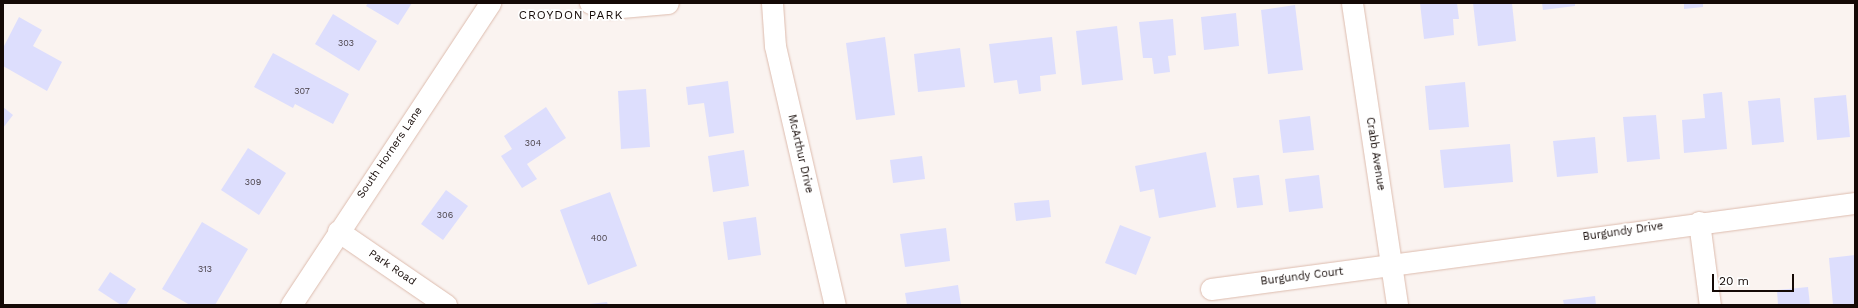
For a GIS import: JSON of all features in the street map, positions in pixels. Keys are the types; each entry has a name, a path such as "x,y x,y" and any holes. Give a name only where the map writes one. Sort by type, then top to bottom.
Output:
{"street":[{"name":"South Horners Lane","path":"291,305 338,231 490,3"},
{"path":"591,3 610,8 668,3"},
{"name":"McArthur Drive","path":"772,3 776,46 835,305"},
{"name":"Crabb Avenue","path":"1352,3 1397,305"},
{"name":"Burgundy Drive","path":"1392,265 1699,222 1855,203"},
{"path":"1699,222 1710,305"},
{"name":"Park Road","path":"338,231 446,305"},
{"name":"Burgundy Court","path":"1211,289 1392,265"}],"building":[{"path":"368,3 412,3 398,25 366,6"},
{"path":"1420,3 1457,3 1459,19 1453,19 1454,35 1424,39"},
{"path":"1473,3 1512,3 1516,41 1478,46"},
{"path":"1542,3 1575,3 1575,6 1543,10"},
{"path":"1684,3 1703,3 1703,7 1684,9"},
{"path":"1295,5 1303,70 1268,74 1261,10"},
{"path":"1236,13 1239,46 1204,50 1201,17"},
{"path":"333,14 377,41 359,71 315,44"},
{"path":"19,17 42,30 33,46 62,62 47,91 3,66 3,48"},
{"path":"1173,19 1176,55 1168,56 1170,72 1154,74 1152,58 1143,58 1139,22"},
{"path":"1117,26 1123,80 1082,85 1076,31"},
{"path":"885,37 895,115 856,120 846,43"},
{"path":"1052,37 1056,74 1040,76 1041,91 1019,94 1017,80 994,83 989,44"},
{"path":"960,48 965,87 918,92 914,54"},
{"path":"273,53 349,94 333,124 295,104 293,108 254,87"},
{"path":"728,81 734,133 709,137 704,103 688,105 686,87"},
{"path":"1465,82 1469,127 1429,130 1425,86"},
{"path":"646,89 650,147 621,149 618,91"},
{"path":"1722,92 1727,149 1684,153 1682,120 1705,118 1703,94"},
{"path":"1846,95 1850,137 1817,140 1814,98"},
{"path":"1780,98 1784,142 1752,145 1748,101"},
{"path":"3,107 13,115 3,128"},
{"path":"546,107 566,138 527,164 537,179 522,188 501,156 512,149 504,136"},
{"path":"1656,115 1660,159 1627,162 1623,117"},
{"path":"1310,116 1314,150 1283,153 1279,120"},
{"path":"1595,137 1598,173 1557,177 1553,141"},
{"path":"1510,144 1513,182 1444,188 1440,150"},
{"path":"248,148 286,173 259,215 221,190"},
{"path":"744,150 749,186 713,192 708,156"},
{"path":"1206,152 1216,207 1159,218 1154,189 1140,192 1135,166"},
{"path":"922,156 925,179 893,183 890,160"},
{"path":"1259,175 1263,205 1237,208 1233,178"},
{"path":"1319,175 1323,208 1289,212 1285,179"},
{"path":"446,190 468,206 443,240 421,224"},
{"path":"610,192 637,266 588,285 560,210"},
{"path":"1049,200 1051,217 1016,221 1014,203"},
{"path":"756,217 761,255 728,260 723,222"},
{"path":"202,222 248,249 215,305 190,305 162,289"},
{"path":"1120,225 1151,237 1136,275 1105,263"},
{"path":"946,228 950,261 905,267 900,234"},
{"path":"1855,255 1855,305 1833,305 1829,258"},
{"path":"110,272 136,289 126,305 121,305 98,290"},
{"path":"958,285 961,305 907,305 905,293"},
{"path":"1808,287 1810,305 1778,305 1777,290"},
{"path":"1595,296 1596,305 1564,305 1563,300"},
{"path":"607,302 608,305 590,305 590,304"}],"district":[{"name":"CROYDON PARK","path":"571,16"}]}
